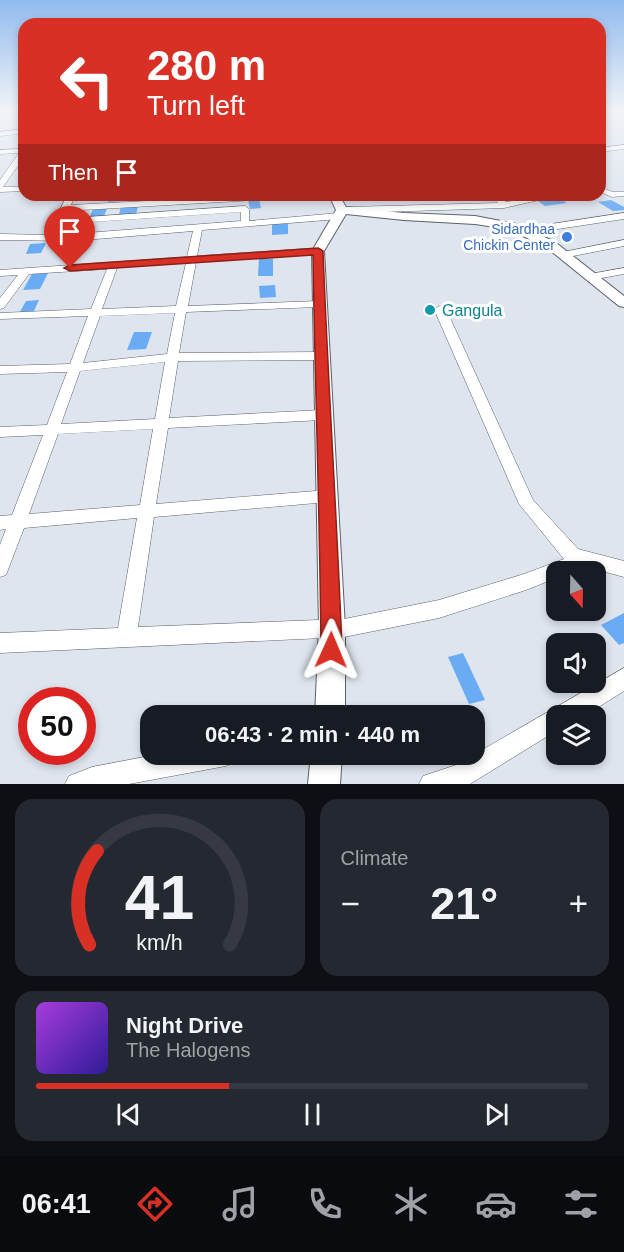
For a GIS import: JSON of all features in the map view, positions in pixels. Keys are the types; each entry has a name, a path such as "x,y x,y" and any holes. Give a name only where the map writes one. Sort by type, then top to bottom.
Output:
{"main road":[{"path":"330,705 332,628 328,496 322,414 318,251 338,207 371,215 501,223 525,231 547,243 624,303"},
{"path":"324,784 326,765"}],"street":[{"path":"606,149 624,147"},
{"path":"0,152 18,152"},
{"path":"18,160 0,188 18,189"},
{"path":"0,169 18,168"},
{"path":"606,192 612,195 624,194"},
{"path":"68,201 65,208 203,201"},
{"path":"243,201 245,224"},
{"path":"431,201 434,206"},
{"path":"501,201 504,205"},
{"path":"0,237 54,238 245,224 338,207 504,205 525,201"},
{"path":"54,238 58,222 244,209"},
{"path":"525,231 624,216"},
{"path":"126,638 181,310 198,228"},
{"path":"562,255 624,243"},
{"path":"0,273 318,251"},
{"path":"0,569 113,264"},
{"path":"0,306 26,271"},
{"path":"590,277 624,271"},
{"path":"0,316 318,304"},
{"path":"0,643 332,628 440,609 526,582 576,562 527,504 440,309"},
{"path":"0,370 73,368 173,357 320,357"},
{"path":"0,432 322,414"},
{"path":"0,523 328,496"},
{"path":"572,555 624,569"},
{"path":"580,705 624,679"},
{"path":"431,784 463,780 546,726"},
{"path":"77,784 167,765"}],"building":[{"path":"611,200 624,207 624,210 613,211 598,202"},
{"path":"248,201 259,201 261,208 250,209"},
{"path":"538,201 567,203 545,206"},
{"path":"121,207 138,207 136,214 119,214"},
{"path":"93,209 107,209 103,218 89,219"},
{"path":"272,224 288,224 288,234 272,235"},
{"path":"46,243 41,253 26,254 30,244"},
{"path":"259,259 273,259 273,276 258,276"},
{"path":"48,273 40,289 23,290 32,274"},
{"path":"275,285 276,297 260,298 259,286"},
{"path":"39,300 34,311 20,312 26,301"},
{"path":"134,332 152,332 146,349 127,350"},
{"path":"624,613 624,643 619,645 601,625"},
{"path":"463,653 485,700 469,704 448,657"}],"place":[{"name":"Sidardhaa Chickin Center","path":"567,237"},
{"name":"Gangula","path":"430,310"}],"route":[{"path":"70,268 318,251 322,414 328,496 331,650"}]}
